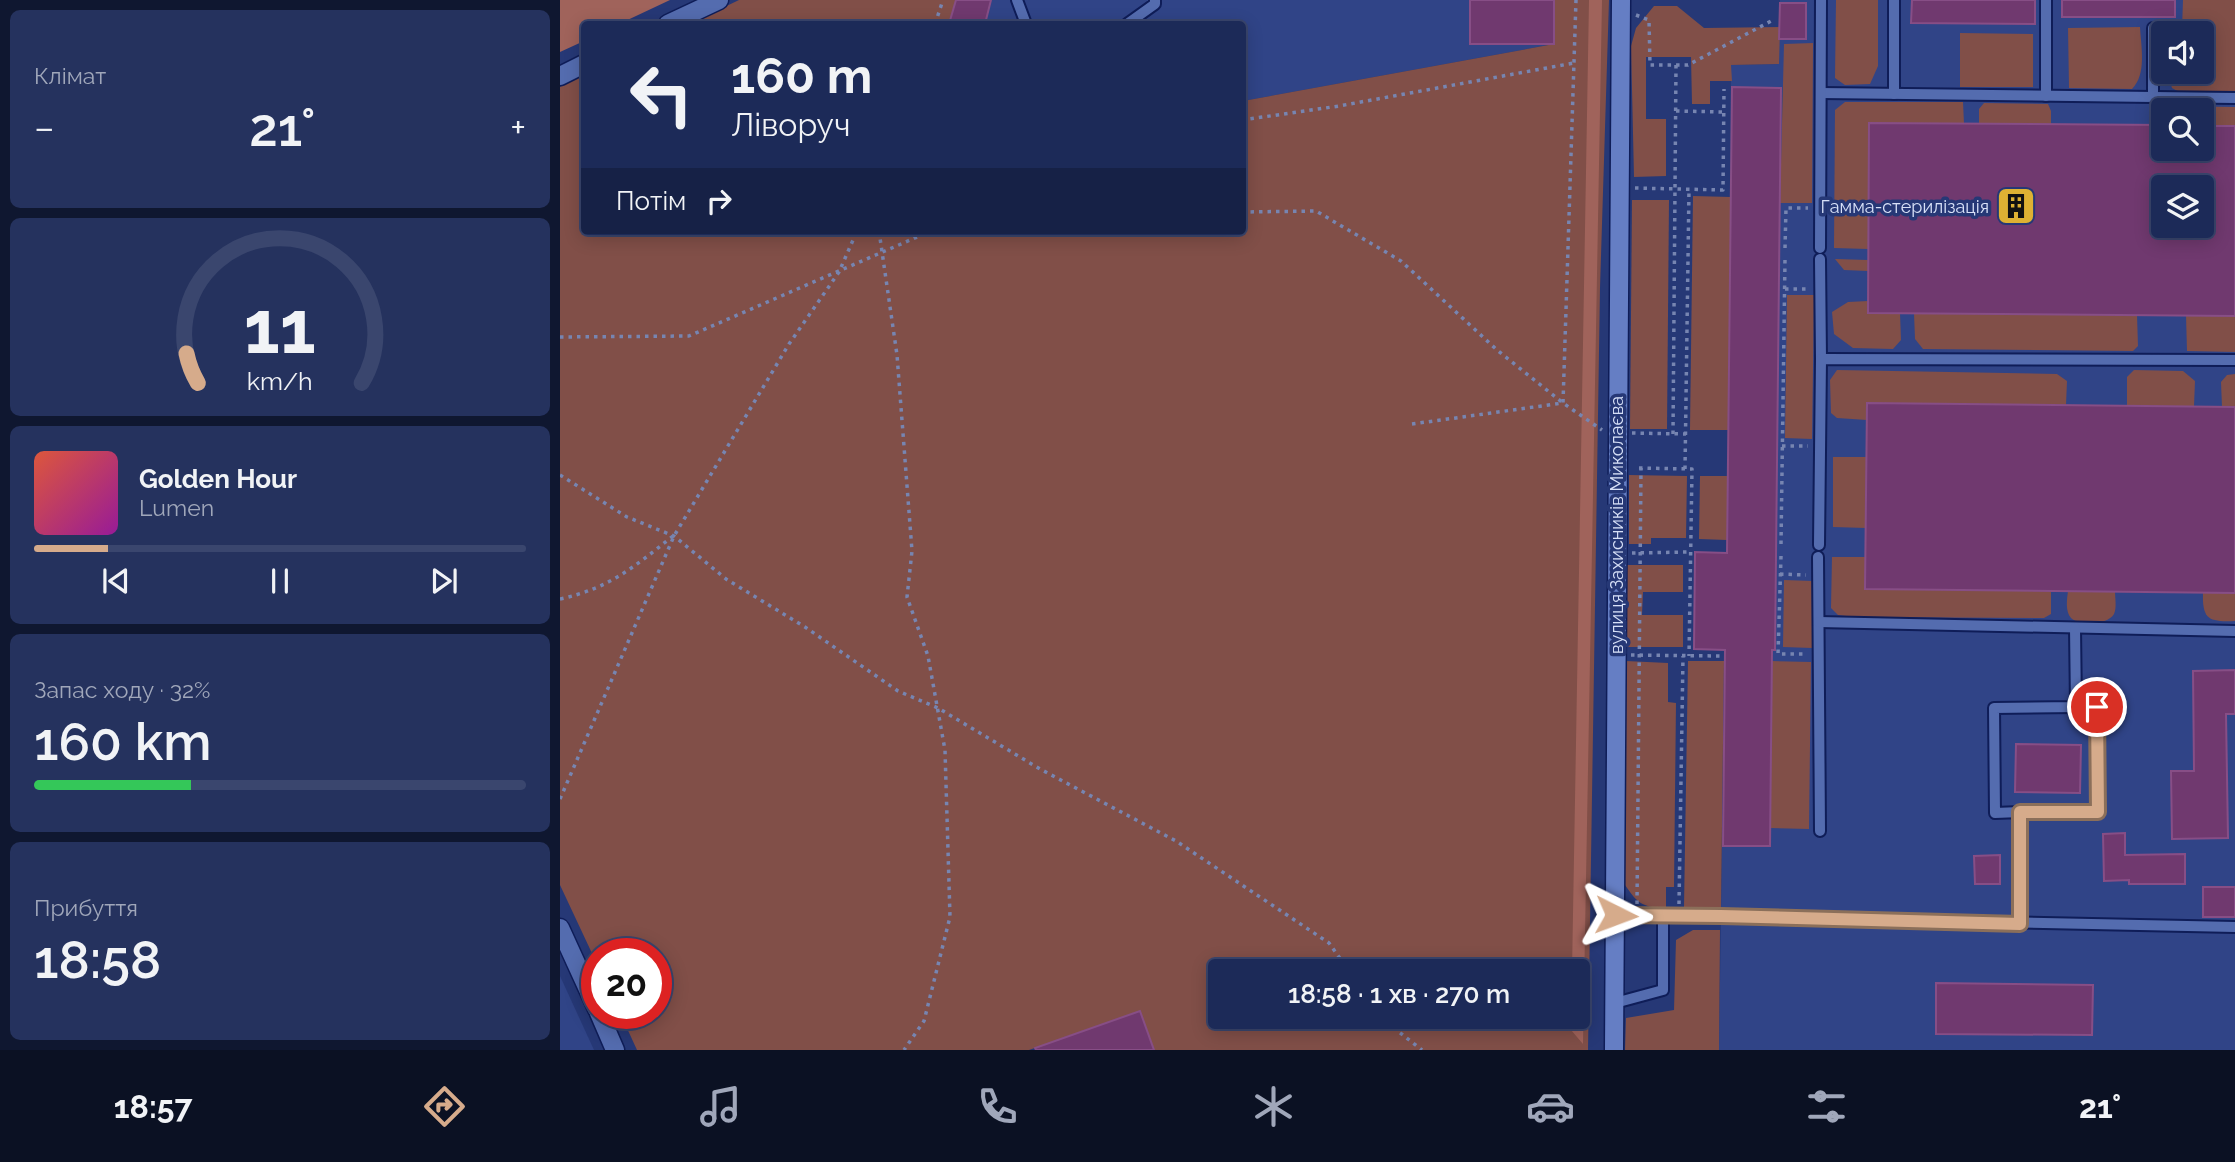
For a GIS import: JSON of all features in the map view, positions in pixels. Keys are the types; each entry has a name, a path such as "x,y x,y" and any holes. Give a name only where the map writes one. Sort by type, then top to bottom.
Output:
{"street":[{"path":"674,21 719,0"},
{"name":"вулиця Захисників Миколаєва","path":"1614,1050 1620,5"},
{"path":"560,76 581,66"},
{"path":"560,928 581,974"},
{"path":"606,1029 615,1050"}],"lane":[{"path":"1017,0 1025,21"},
{"path":"1131,21 1155,4 1155,0"},
{"path":"1820,831 1818,576 1821,0"},
{"path":"1894,0 1894,94"},
{"path":"2046,0 2046,96"},
{"path":"2153,84 2153,97"},
{"path":"1821,93 2235,98"},
{"path":"1821,359 2235,360"},
{"path":"1819,622 2235,631"},
{"path":"2075,628 2076,707"},
{"path":"2097,707 2098,812 2020,812 1995,813 1994,708 2097,707"},
{"path":"2020,812 2020,924"},
{"path":"1616,915 2235,928"},
{"path":"1615,1003 1663,990 1663,917"}],"path":[{"path":"936,21 943,0"},
{"path":"1563,402 1576,0"},
{"path":"1620,5 1649,20 1650,65 1688,65 1773,20"},
{"path":"1246,119 1339,106 1574,63"},
{"path":"1673,434 1676,65"},
{"path":"1619,188 1723,190 1724,89"},
{"path":"1676,111 1724,111"},
{"path":"1685,469 1689,189"},
{"path":"1785,248 1786,208 1821,208"},
{"path":"1246,212 1316,211 1401,261 1497,350 1563,402 1616,436 1686,434"},
{"path":"560,799 674,536 789,344 839,272 855,235"},
{"path":"880,235 897,355 912,551 907,597 928,656 945,750 950,917 925,1021 904,1050"},
{"path":"560,337 689,337 921,235"},
{"path":"1782,544 1785,259"},
{"path":"1785,289 1821,289"},
{"path":"1412,424 1563,402"},
{"path":"1783,446 1820,445"},
{"path":"1616,468 1692,469 1689,656"},
{"path":"1637,917 1635,886 1641,468"},
{"path":"560,475 627,517 674,536 726,579 805,627 898,691 938,708 1040,769 1176,841 1329,943 1340,959"},
{"path":"560,599 583,593 627,573 674,536"},
{"path":"1615,553 1689,552"},
{"path":"1781,556 1779,654 1819,654"},
{"path":"1780,574 1818,576"},
{"path":"1615,654 1721,656"},
{"path":"1679,917 1683,656"},
{"path":"1395,1029 1422,1050"}],"shaded area":[{"path":"560,0 670,0 625,21 581,21 581,42 560,52"},
{"path":"739,0 956,0 950,21 695,21"},
{"path":"956,0 1554,0 1554,44 1246,100 1246,21 950,21"},
{"path":"1554,0 1609,0 1600,288 1589,959 1208,959 1208,1029 1588,1029 1588,1050 1154,1050 1140,1011 1029,1050 637,1050 627,1029 672,1029 672,938 585,938 560,885 560,87 581,76 581,235 1246,235 1246,100 1554,44"},
{"path":"1589,0 1602,0 1585,959 1572,959"},
{"path":"1780,0 2235,0 2235,1050 1719,1050 1725,650 1694,649 1695,552 1727,552 1731,65 1778,64"},
{"path":"1836,0 1878,0 1878,66 1870,84 1845,85 1835,78"},
{"path":"2183,0 2235,0 2235,92 2179,92 2172,88 2171,84 2214,84 2214,21 2182,21"},
{"path":"1654,6 1677,6 1704,28 1780,27 1779,64 1731,65 1732,81 1710,81 1710,104 1692,104 1691,57 1646,57 1646,119 1666,119 1666,176 1634,177 1631,46 1636,28"},
{"path":"2140,27 2140,76 2132,89 2069,88 2068,28"},
{"path":"1960,33 2033,34 2033,87 1960,87"},
{"path":"1813,43 1812,203 1780,203 1784,44"},
{"path":"1845,102 1963,102 1964,124 1868,249 1834,248 1835,110"},
{"path":"1984,103 2048,104 2051,124 1979,124 1979,109"},
{"path":"2214,107 2235,107 2235,126 2214,126"},
{"path":"1693,196 1731,197 1728,430 1690,430"},
{"path":"1632,200 1669,200 1667,429 1630,429"},
{"path":"1835,259 1868,260 1868,271 1844,270"},
{"path":"1787,295 1814,295 1812,439 1785,438"},
{"path":"1868,301 1868,313 1900,313 1901,340 1893,349 1853,348 1834,334 1832,312 1848,302"},
{"path":"1914,313 2137,315 2138,346 2133,351 1923,349 1915,339"},
{"path":"2186,315 2235,316 2235,352 2187,351"},
{"path":"1837,370 2057,374 2067,381 2066,405 1868,403 1867,420 1837,418 1831,413 1830,380"},
{"path":"2134,370 2183,371 2195,381 2194,406 2127,406 2127,377"},
{"path":"2235,374 2235,407 2222,407 2221,382 2227,375"},
{"path":"1833,457 1867,457 1866,528 1833,527"},
{"path":"1629,475 1687,476 1686,538 1651,538 1651,544 1629,544"},
{"path":"1700,476 1728,476 1727,540 1699,539"},
{"path":"1832,557 1866,557 2051,590 2051,614 2044,618 1838,615 1831,608"},
{"path":"1624,565 1683,565 1683,592 1643,592 1642,615 1683,615 1683,647 1624,647"},
{"path":"1784,580 1813,581 1812,648 1783,647"},
{"path":"2068,591 2115,591 2114,614 2100,622 2075,621 2068,612"},
{"path":"2203,592 2235,593 2235,621 2219,621 2209,617 2204,608"},
{"path":"1626,661 1668,663 1668,702 1676,703 1674,887 1666,887 1666,909 1640,903 1623,882"},
{"path":"1688,661 1724,661 1721,908 1684,908"},
{"path":"1772,661 1811,662 1809,829 1770,828"},
{"path":"1693,930 1720,930 1719,1050 1625,1050 1626,1018 1674,1010 1676,940"},
{"path":"560,976 581,1022 581,1029 584,1029 594,1050 560,1050"},
{"path":"1583,1029 1583,1044 1571,1030"}],"building":[{"path":"956,0 991,0 986,21 950,21"},
{"path":"1470,0 1554,0 1554,44 1470,44"},
{"path":"1912,0 2035,0 2035,24 1911,23"},
{"path":"2062,0 2175,0 2175,17 2062,17"},
{"path":"1780,3 1806,3 1806,39 1779,39"},
{"path":"1732,87 1781,88 1775,650 1772,650 1770,846 1723,846 1725,650 1694,649 1695,552 1727,553"},
{"name":"Гамма-стерилізація","path":"1869,123 2151,125 2151,161 2214,161 2214,126 2235,126 2235,316 1868,313"},
{"path":"1867,403 2235,407 2235,593 1865,589"},
{"path":"2235,670 2235,714 2226,714 2228,838 2172,839 2171,771 2194,771 2193,671"},
{"path":"2016,744 2081,745 2080,793 2015,792"},
{"path":"2125,833 2125,855 2185,854 2185,884 2104,881 2103,834"},
{"path":"2000,855 2000,884 1975,884 1974,856"},
{"path":"2203,887 2235,887 2235,917 2203,917"},
{"path":"1936,983 2093,985 2092,1035 1936,1034"},
{"path":"1140,1011 1154,1050 1035,1048"}],"place":[{"name":"Гамма-стерилізація","path":"2016,206"}],"route":[{"path":"1616,915 2020,924 2020,812 2098,812 2097,707"}]}
